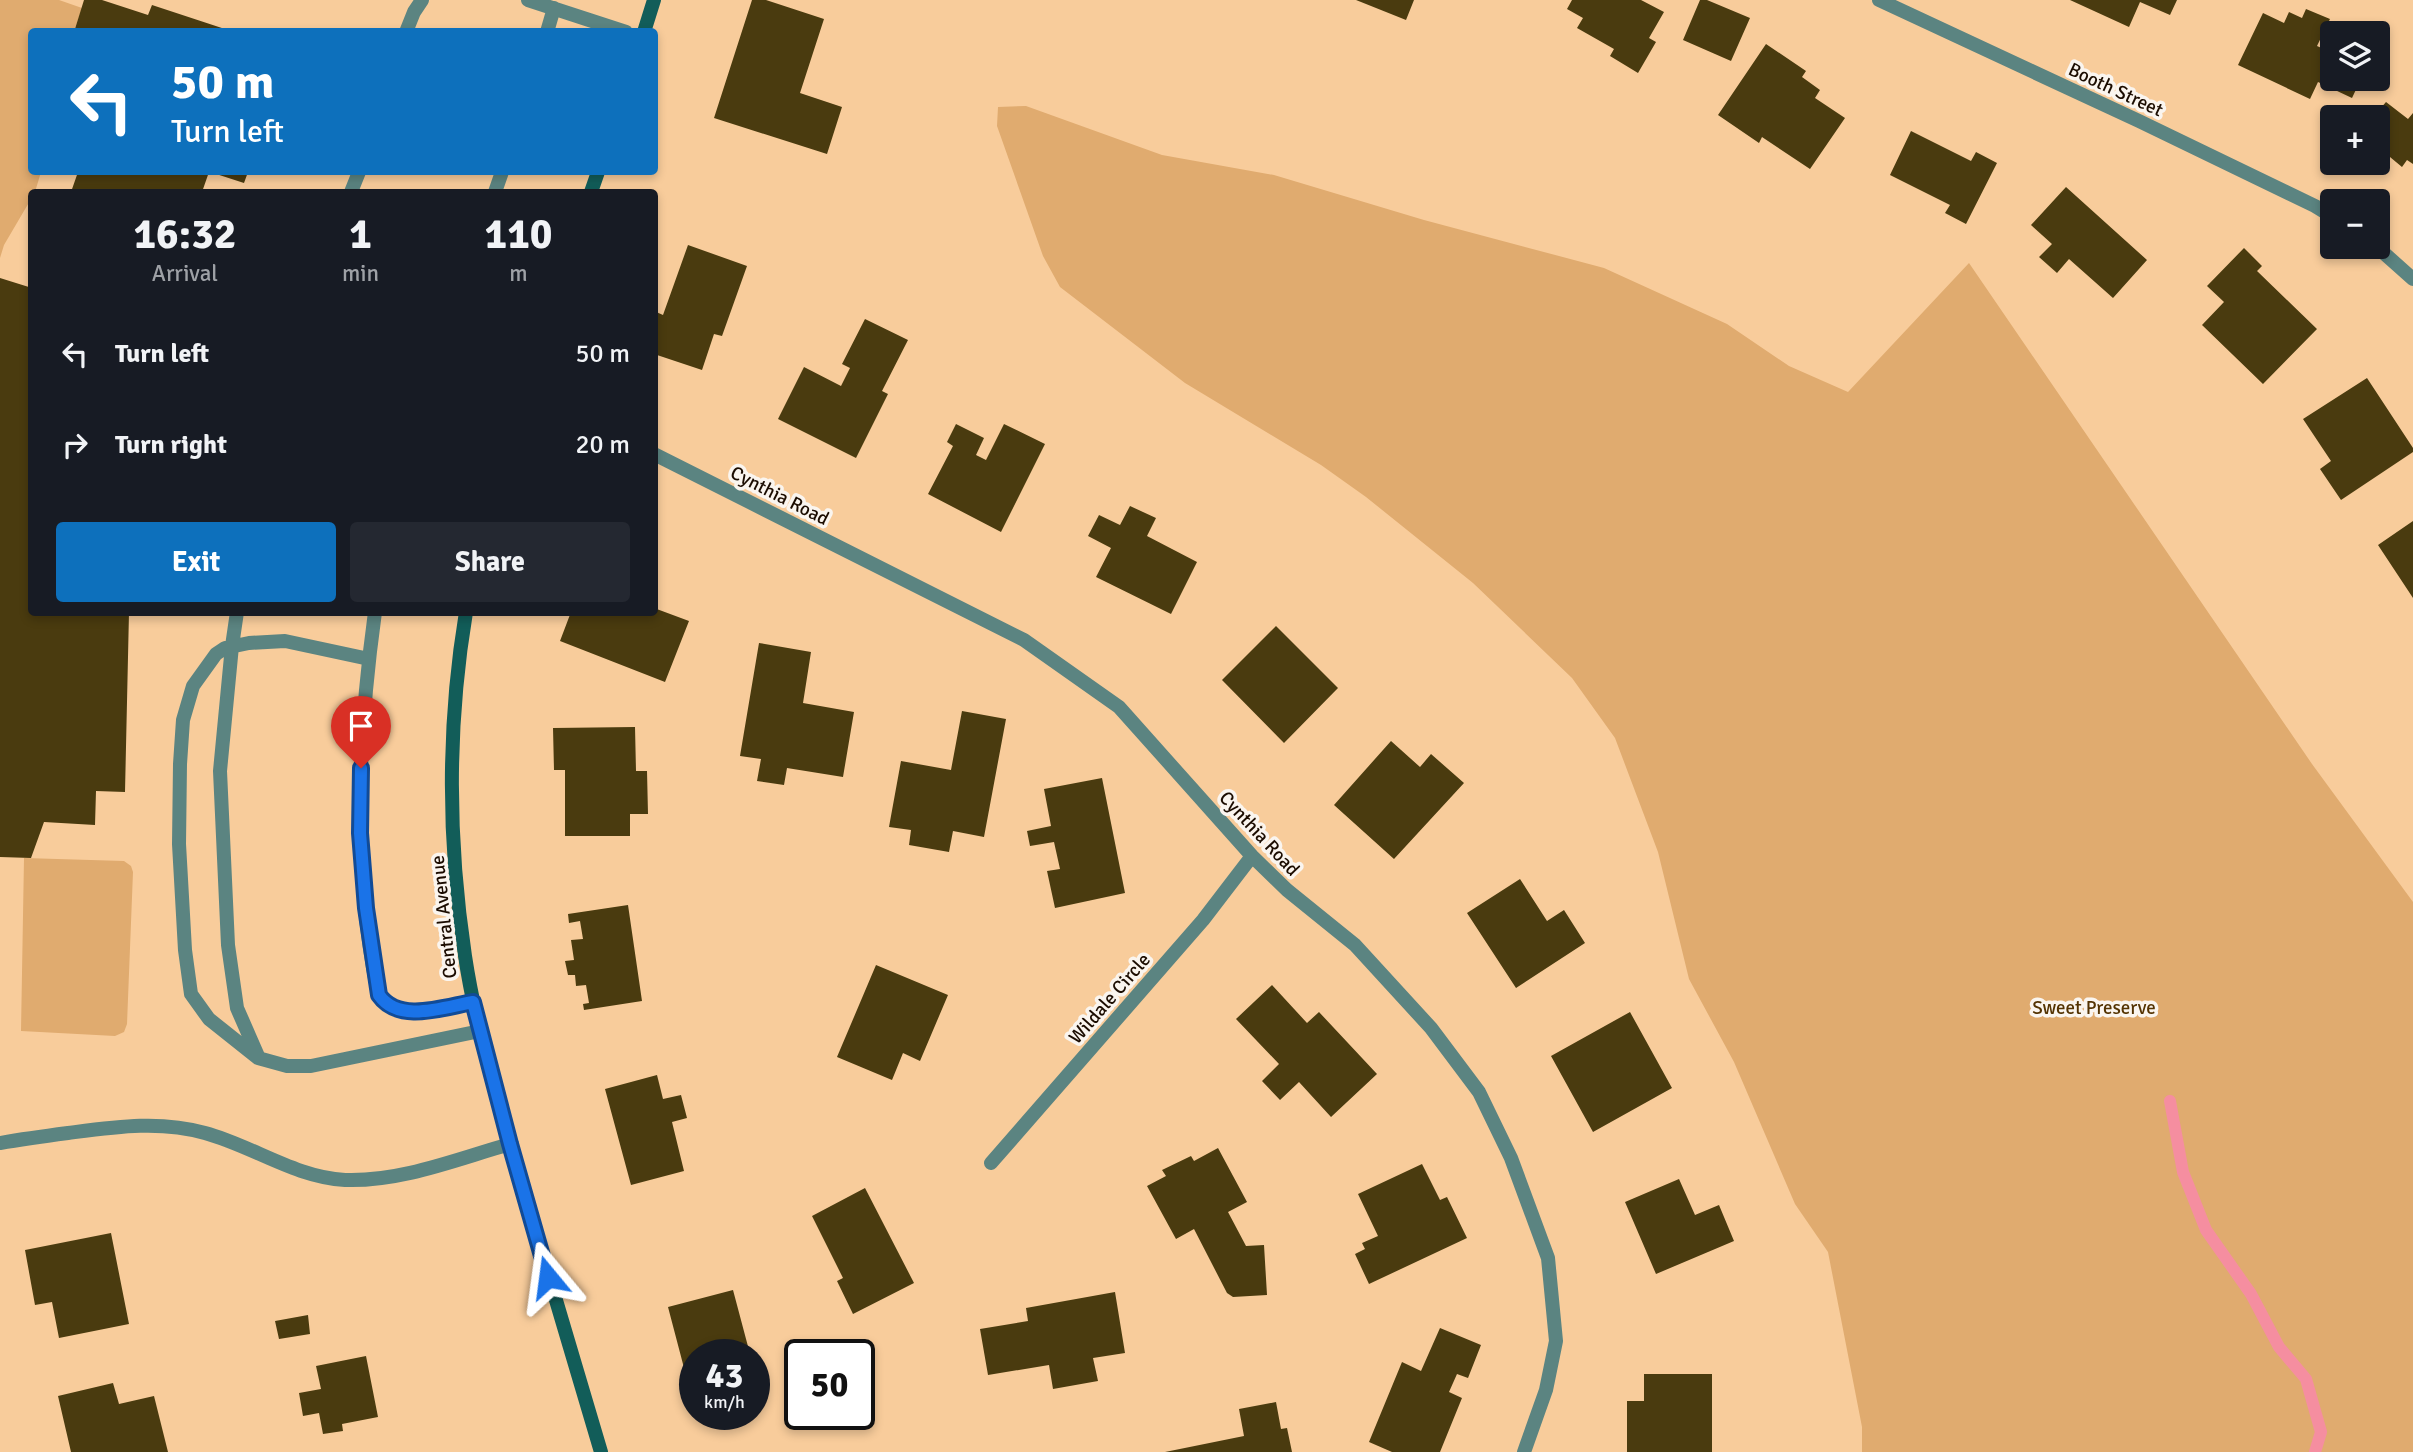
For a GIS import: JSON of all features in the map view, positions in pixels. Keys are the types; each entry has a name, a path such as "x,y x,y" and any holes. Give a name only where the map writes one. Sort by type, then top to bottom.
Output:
{"main road":[{"path":"644,28 654,0"},
{"name":"Central Avenue","path":"466,616 454,709 453,814 460,916 473,1002 510,1144 601,1452"}],"street":[{"path":"408,28 422,0"},
{"path":"528,0 614,28"},
{"name":"Booth Street","path":"1880,0 2320,209"},
{"path":"548,28 554,8"},
{"path":"2390,259 2413,279"},
{"name":"Cynthia Road","path":"658,456 1024,640 1119,707 1252,856 1287,890 1355,946 1431,1028 1479,1092 1511,1158 1548,1258 1556,1341 1546,1390 1524,1452"},
{"path":"236,616 220,771 229,945 237,1007 258,1058"},
{"path":"374,616 362,746 360,833 366,908 379,995 386,1005 414,1012 473,1002"},
{"path":"369,659 285,641 259,642 232,646 216,654 202,672 187,701 183,720 179,801 181,897 191,994 209,1019 258,1058 275,1065 311,1066 480,1031"},
{"name":"Wildale Circle","path":"991,1163 1203,920 1252,856"},
{"path":"0,1143 118,1127 174,1126 222,1138 308,1174 361,1180 396,1176 510,1144"}],"green space":[{"path":"0,0 59,0 82,8 75,28 28,28 28,175 40,175 36,189 28,189 28,204 4,245 0,258"},
{"name":"Sweet Preserve","path":"1026,106 1162,155 1274,175 1424,220 1604,268 1727,324 1789,366 1848,392 1969,263 2312,764 2413,902 2413,1452 1862,1452 1862,1427 1828,1252 1795,1204 1734,1062 1689,979 1658,852 1615,738 1572,678 1473,583 1366,497 1321,465 1185,383 1060,287 1043,256 997,126 998,107"},
{"path":"24,858 124,861 131,866 133,872 127,1024 124,1032 115,1036 21,1031"}],"building":[{"path":"84,0 102,0 148,15 152,5 222,28 75,28"},
{"path":"752,0 766,0 824,19 800,93 842,107 827,154 714,118"},
{"path":"1356,0 1414,0 1406,20"},
{"path":"1572,0 1641,0 1664,12 1649,38 1656,42 1638,73 1610,56 1614,49 1577,28 1583,18 1567,9"},
{"path":"1700,0 1707,0 1750,18 1731,61 1683,40"},
{"path":"2070,0 2177,0 2170,15 2140,2 2129,27"},
{"path":"2306,9 2330,19 2320,21 2320,40 2317,46 2320,47 2320,83 2318,82 2310,99 2238,65 2263,13 2284,23 2289,12 2302,18"},
{"path":"1766,44 1806,71 1802,77 1820,90 1815,98 1845,118 1810,169 1762,137 1759,143 1718,115"},
{"path":"2337,91 2355,91 2352,98"},
{"path":"2390,105 2408,119 2413,113 2413,164 2407,160 2402,167 2390,157"},
{"path":"1911,131 1971,161 1976,152 1997,163 1966,224 1945,213 1950,205 1890,175"},
{"path":"77,175 208,175 203,189 72,189"},
{"path":"219,175 247,175 244,183"},
{"path":"2066,187 2147,260 2113,298 2069,259 2057,273 2039,257 2052,244 2031,225"},
{"path":"688,245 747,266 722,336 714,334 702,370 658,355 658,313 663,315"},
{"path":"2244,248 2262,266 2257,271 2317,329 2263,384 2202,325 2224,302 2207,286"},
{"path":"0,278 28,287 28,616 129,616 125,792 96,791 95,825 44,822 31,858 0,857"},
{"path":"865,319 908,340 882,391 888,394 856,458 778,419 804,367 841,386 850,368 842,364"},
{"path":"2367,378 2413,448 2413,452 2341,500 2320,469 2331,461 2303,419"},
{"path":"956,424 984,438 976,455 986,460 1004,424 1045,444 1001,532 928,494 953,446 947,442"},
{"path":"1130,506 1156,518 1147,536 1197,562 1171,614 1096,577 1111,548 1088,536 1099,515 1120,525"},
{"path":"2413,521 2413,598 2378,545"},
{"path":"658,609 689,621 665,682 560,641 569,616 658,616"},
{"path":"1276,626 1338,688 1284,743 1222,680"},
{"path":"759,643 811,652 803,703 854,712 843,777 787,768 784,785 757,781 761,759 740,756"},
{"path":"962,711 1006,719 984,837 953,831 949,852 909,845 911,830 889,827 901,761 951,770"},
{"path":"635,727 636,771 647,771 648,814 630,814 630,836 565,836 565,770 554,770 553,728"},
{"path":"1391,741 1420,767 1431,754 1464,783 1394,859 1334,805"},
{"path":"1102,778 1125,893 1055,908 1047,871 1060,869 1054,842 1030,846 1027,831 1051,826 1044,789"},
{"path":"1520,879 1547,921 1564,910 1585,943 1516,988 1467,913"},
{"path":"628,905 642,1001 584,1010 583,1004 589,1003 586,985 576,986 575,975 568,975 565,961 574,960 571,940 583,939 580,921 569,923 568,914"},
{"path":"876,965 948,995 920,1061 903,1053 892,1080 837,1057"},
{"path":"1272,985 1307,1023 1319,1012 1377,1074 1331,1117 1299,1082 1280,1100 1262,1081 1279,1064 1236,1019"},
{"path":"1630,1012 1672,1088 1593,1132 1551,1056"},
{"path":"657,1075 663,1099 681,1095 687,1118 672,1122 684,1171 631,1185 605,1089"},
{"path":"1218,1148 1247,1202 1228,1212 1246,1246 1264,1245 1267,1295 1233,1297 1227,1293 1194,1229 1176,1239 1147,1186 1166,1176 1162,1170 1191,1156 1194,1161"},
{"path":"1422,1164 1440,1200 1447,1197 1467,1238 1369,1284 1355,1254 1365,1249 1362,1243 1378,1236 1358,1194"},
{"path":"1679,1179 1695,1215 1719,1205 1734,1241 1656,1274 1625,1202"},
{"path":"865,1188 914,1283 853,1314 837,1281 843,1278 812,1216"},
{"path":"111,1233 129,1324 59,1338 52,1302 35,1305 25,1250"},
{"path":"733,1290 746,1339 679,1339 679,1349 668,1307"},
{"path":"1115,1292 1125,1353 1093,1358 1098,1381 1053,1389 1049,1365 988,1375 980,1329 1028,1321 1026,1308"},
{"path":"308,1315 310,1334 279,1339 275,1321"},
{"path":"1440,1328 1481,1345 1468,1378 1457,1374 1449,1392 1462,1398 1440,1452 1392,1452 1369,1442 1402,1362 1421,1371"},
{"path":"366,1356 378,1417 342,1424 343,1431 323,1434 319,1413 303,1416 299,1393 321,1389 316,1366"},
{"path":"1644,1374 1712,1374 1712,1452 1627,1452 1627,1401 1644,1401"},
{"path":"113,1383 119,1404 154,1396 168,1452 71,1452 58,1396"},
{"path":"1276,1402 1281,1429 1287,1428 1292,1452 1165,1452 1244,1436 1239,1409"}],"waterway":[{"path":"2170,1101 2183,1172 2206,1230 2251,1294 2279,1347 2306,1379 2321,1432 2315,1452"}],"route":[{"path":"361,768 360,833 366,908 379,995 386,1005 414,1012 473,1002 548,1277"}]}
